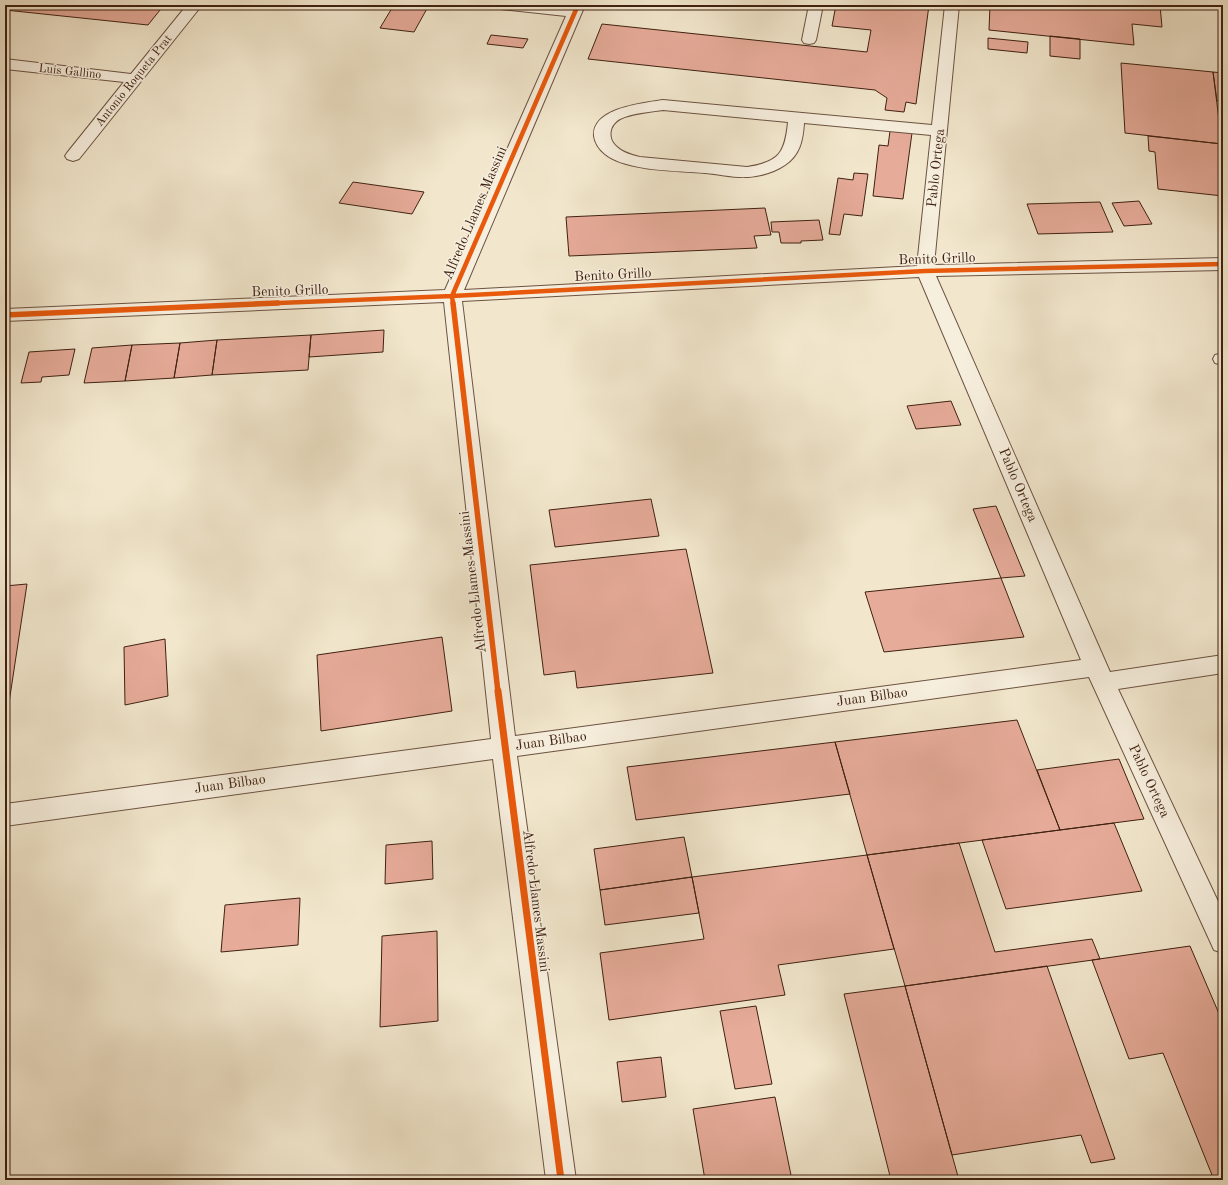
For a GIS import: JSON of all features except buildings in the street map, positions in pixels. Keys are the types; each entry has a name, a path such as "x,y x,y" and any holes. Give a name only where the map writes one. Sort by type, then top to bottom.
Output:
{"street":[{"name":"Antonio Roqueta Prat","path":"73,156 195,5"},
{"path":"500,5 576,9"},
{"path":"809,40 816,5"},
{"name":"Pablo Ortega","path":"952,5 926,271 1100,675 1223,941"},
{"name":"Alfredo Llames Massini","path":"561,1180 504,747 452,296 576,9"},
{"name":"Luis Gallino","path":"5,64 136,79"},
{"path":"797,118 793,144 788,154 777,163 764,170 747,172 639,162 624,158 611,151 603,142 602,132 605,125 614,116 637,109 662,105 940,130"},
{"name":"Benito Grillo","path":"5,315 452,296 926,271 1223,264"},
{"name":"Juan Bilbao","path":"5,814 504,747 1100,675 1223,664"}],"cycle path":[{"path":"561,1180 504,747 452,296 578,5"},
{"path":"5,315 452,296 925,271 1223,264"}]}
